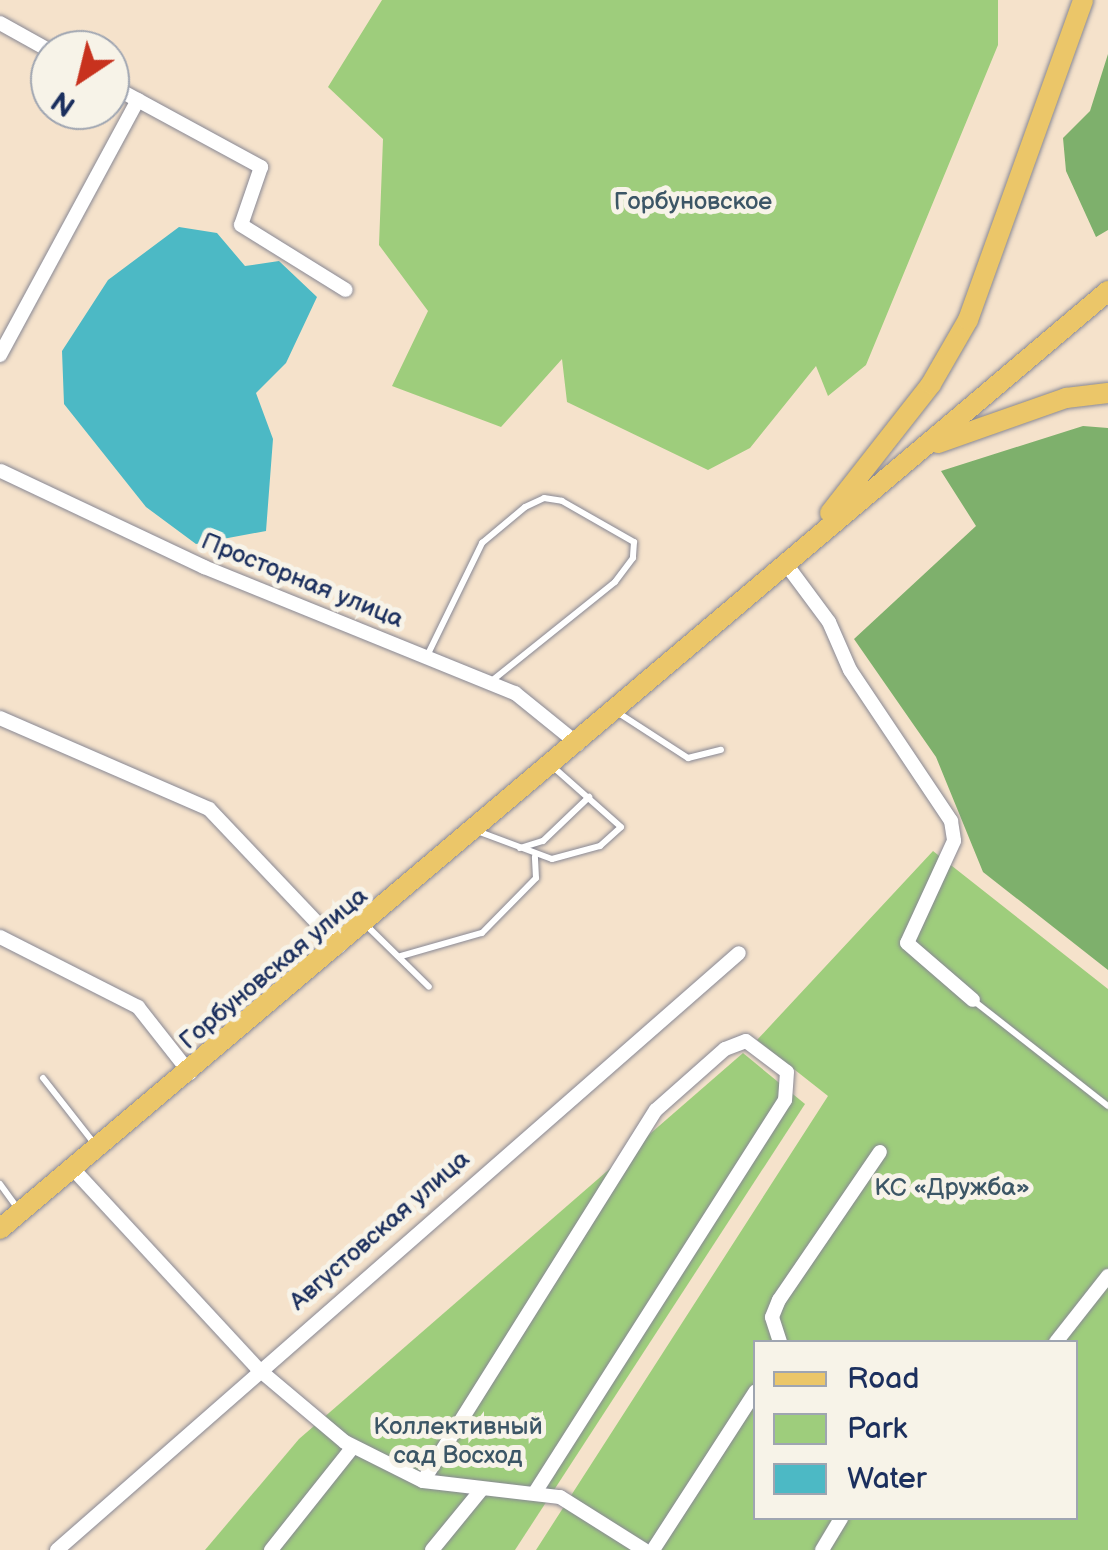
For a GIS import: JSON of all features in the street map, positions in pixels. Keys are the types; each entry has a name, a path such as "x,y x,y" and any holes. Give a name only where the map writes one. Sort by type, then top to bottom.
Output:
{"main road":[{"path":"803,548 931,384 968,320 1083,0"},
{"path":"803,548 1108,291"},
{"path":"897,468 976,426 1108,392"},
{"name":"Горбуновская улица","path":"0,1229 476,831 803,548"}],"street":[{"path":"0,23 30,40"},
{"path":"130,95 261,167 242,225 346,290"},
{"path":"0,355 138,100"},
{"name":"Просторная улица","path":"0,470 204,567 489,682 540,708 578,744"},
{"path":"786,564 830,622 850,670 951,821 954,841 907,943 973,1000"},
{"path":"0,718 208,809 339,946"},
{"path":"0,937 138,1007 190,1072"},
{"name":"Августовская улица","path":"57,1550 257,1368 739,953"},
{"path":"423,1481 656,1110 725,1049 746,1041 787,1072 785,1100 536,1491"},
{"path":"779,1340 772,1317 779,1300 880,1152"},
{"path":"73,1169 257,1368 353,1447 423,1481 482,1490 536,1491 560,1497 644,1550"},
{"path":"1058,1340 1108,1276"},
{"path":"653,1550 753,1395"},
{"path":"271,1550 353,1447"},
{"path":"432,1550 482,1490"},
{"path":"822,1550 840,1520"}],"lane":[{"path":"427,656 482,542 525,507 544,498 562,501 634,542 633,558 615,582 489,682"},
{"path":"616,711 688,758 721,750"},
{"path":"476,831 535,857 576,856 621,828 552,766"},
{"path":"519,849 543,841 588,797"},
{"path":"400,956 482,934 536,878 535,857"},
{"path":"366,924 428,987"},
{"path":"973,1000 1108,1106"},
{"path":"43,1078 98,1148"},
{"path":"0,1184 21,1212"}],"green space":[{"name":"Горбуновское","path":"382,0 998,0 998,45 866,365 828,396 816,366 750,448 708,470 567,402 562,359 501,427 392,386 428,311 379,245 383,139 328,87"},
{"path":"1108,54 1108,230 1096,237 1066,171 1063,138 1090,111"},
{"path":"1083,426 1108,428 1108,970 983,872 936,757 854,639 976,526 941,471"},
{"name":"КС «Дружба»","path":"933,851 1108,989 1108,1550 536,1550 828,1096 757,1040"},
{"name":"Коллективный сад Восход","path":"743,1053 805,1104 515,1550 205,1550 299,1439"}],"water":[{"path":"179,227 217,233 245,266 279,261 317,297 286,363 256,393 273,439 266,531 196,544 146,507 64,404 62,351 108,280"}]}
